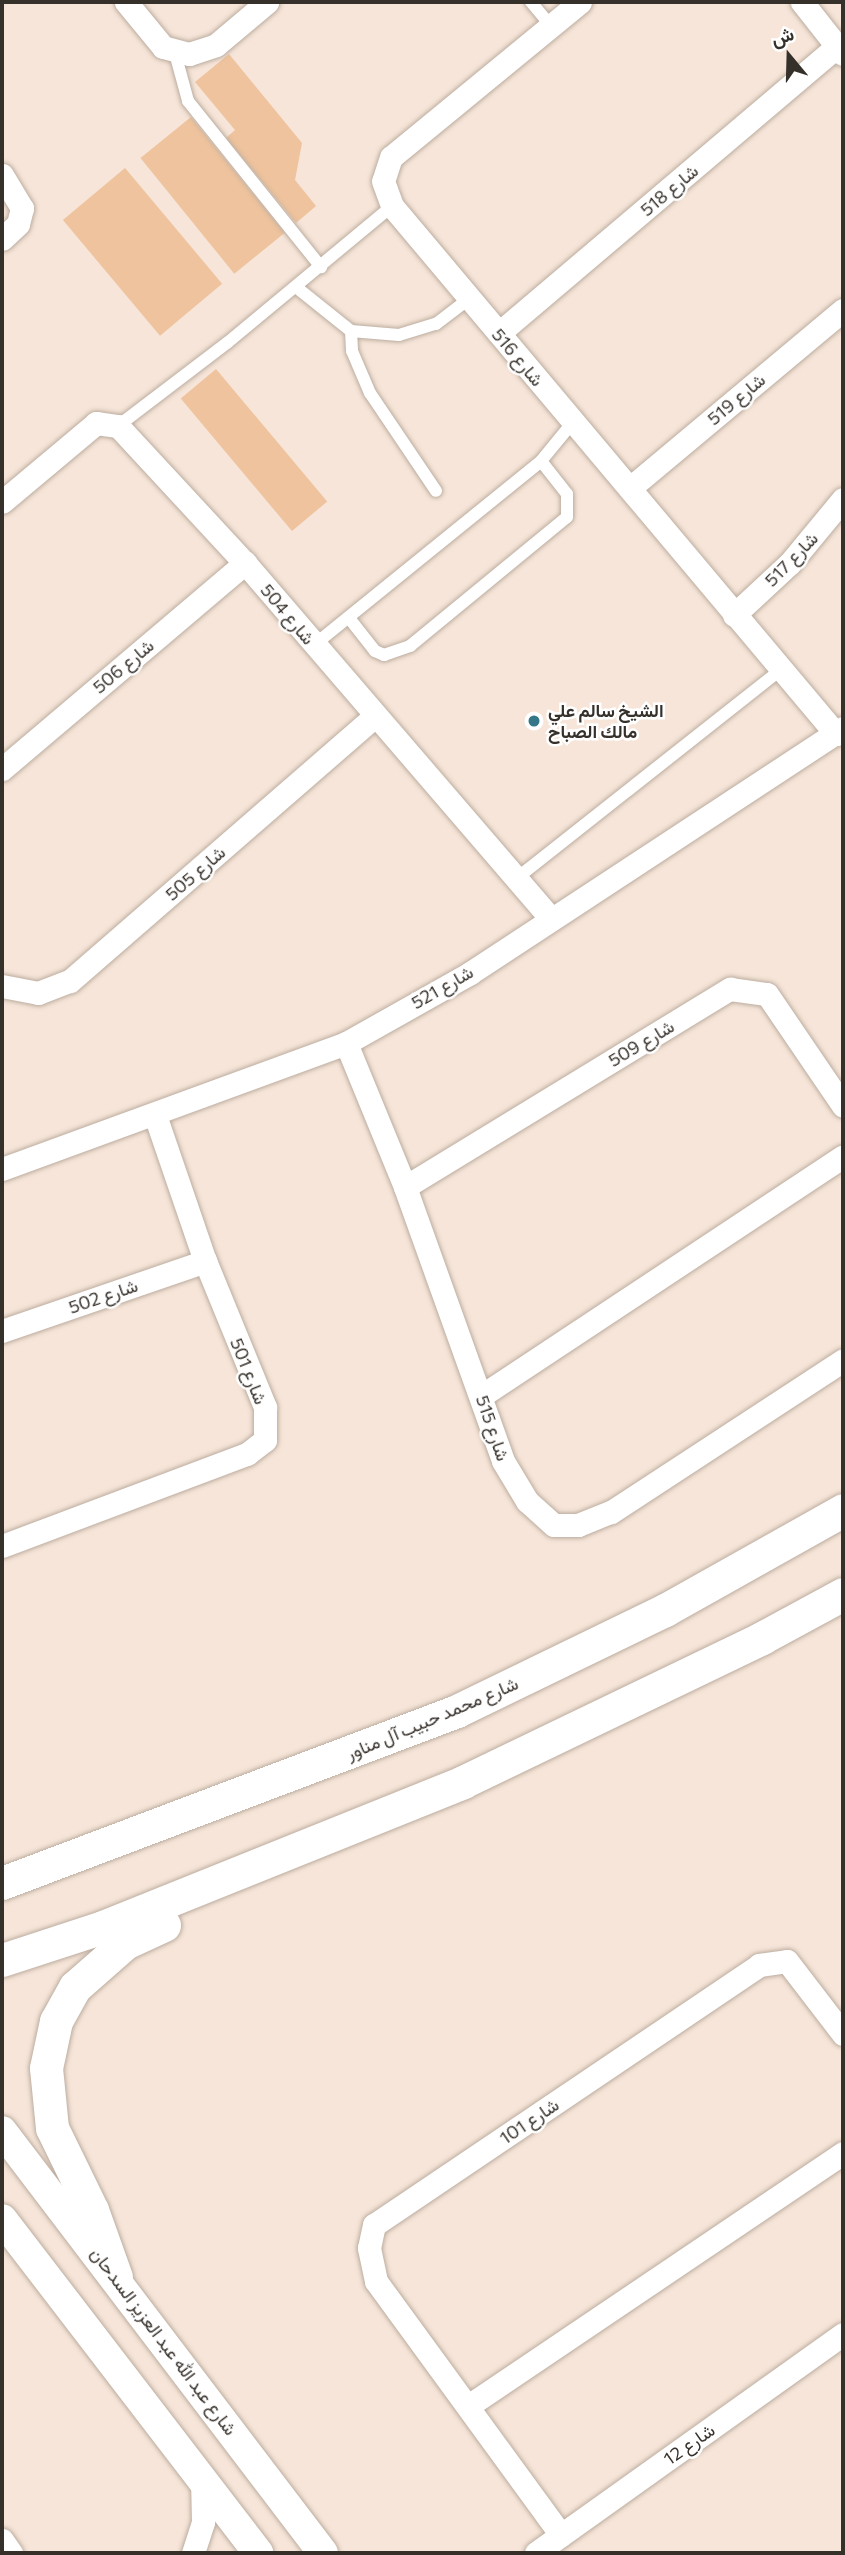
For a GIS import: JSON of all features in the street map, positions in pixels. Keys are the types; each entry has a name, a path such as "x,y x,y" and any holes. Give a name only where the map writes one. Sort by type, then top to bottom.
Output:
{"main road":[{"name":"شارع محمد حبيب آل مناور","path":"2,1883 457,1711 666,1610 843,1510"},
{"path":"2,1960 103,1927 463,1782 762,1638 843,1594"},
{"path":"116,2277 92,2210 52,2128 46,2078 52,2031 68,1998 95,1965 125,1943 216,1899 244,1870"}],"street":[{"path":"126,2 163,47 189,54 216,45 267,2"},
{"name":"شارع 516","path":"580,2 391,157 383,181 392,206 780,670 840,731"},
{"path":"802,2 841,50"},
{"name":"شارع 518","path":"499,333 841,50"},
{"path":"2,175 22,208 18,224 2,239"},
{"name":"شارع 519","path":"629,488 843,310"},
{"path":"2,502 96,423 118,426"},
{"name":"شارع 504","path":"118,426 245,563 374,717 549,917"},
{"name":"شارع 517","path":"734,615 790,563 843,499"},
{"name":"شارع 506","path":"2,769 245,563"},
{"name":"شارع 505","path":"2,986 38,993 70,981 374,717"},
{"name":"شارع 521","path":"2,1169 346,1043 470,973 549,917 840,731"},
{"name":"شارع 509","path":"405,1188 730,989 767,994 843,1106"},
{"name":"شارع 515","path":"346,1043 405,1188 503,1461 518,1487 547,1520 566,1527 611,1511 843,1360"},
{"name":"شارع 501","path":"2,1546 247,1454 265,1440 265,1408 205,1261 155,1115"},
{"path":"481,1396 843,1156"},
{"name":"شارع 502","path":"2,1331 205,1261"},
{"name":"شارع 101","path":"561,2535 376,2281 369,2248 374,2225 759,1965 787,1961 843,2034"},
{"name":"شارع عبد الله عبد العزيز السدحان","path":"2,2131 116,2277 323,2553"},
{"path":"468,2406 843,2153"},
{"path":"2,2219 258,2553"},
{"name":"شارع 12","path":"536,2553 843,2334"},
{"path":"193,2553 203,2522 202,2477"},
{"path":"2,2540 11,2553"}],"lane":[{"path":"531,2 551,26"},
{"path":"175,52 188,101 321,267"},
{"path":"118,426 321,267 392,206"},
{"path":"296,287 351,331 399,335 436,324 470,298"},
{"path":"351,331 352,351 370,393 436,491"},
{"path":"314,645 541,461 573,422"},
{"path":"349,618 375,651 384,655 410,646 567,517 567,494 541,461"},
{"path":"517,878 780,670"}],"shaded area":[{"path":"229,54 302,143 295,180 316,206 296,223 226,138 235,130 195,82"},
{"path":"191,117 285,233 234,274 140,158"},
{"path":"125,168 222,284 160,336 63,220"},
{"path":"216,369 327,502 292,531 181,399"}],"place":[{"name":"الشيخ سالم علي مالك الصباح","path":"534,721"}]}
